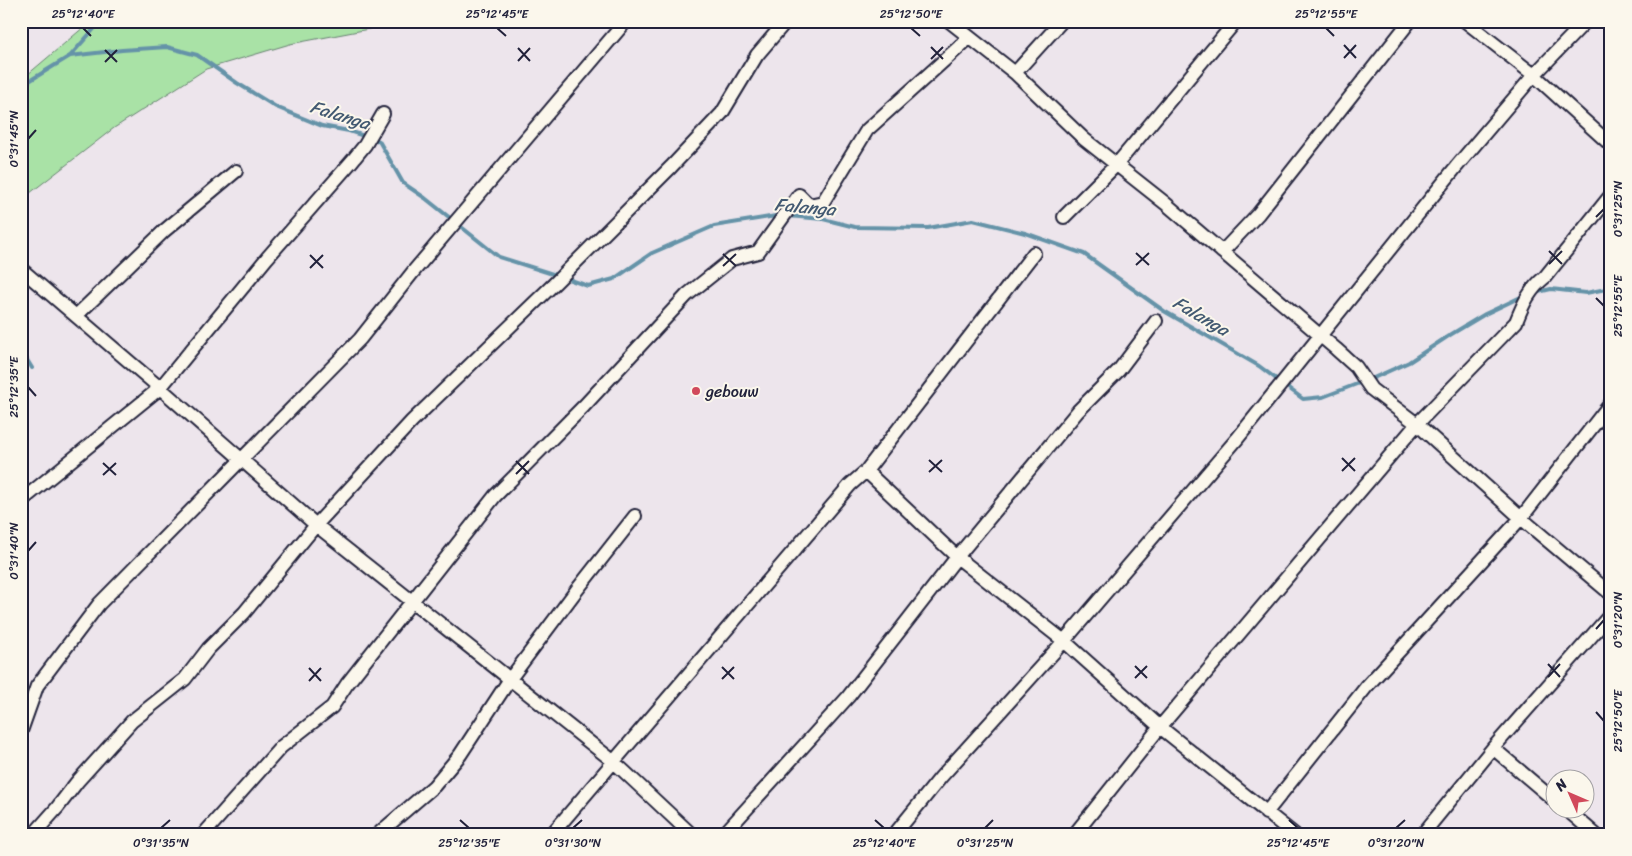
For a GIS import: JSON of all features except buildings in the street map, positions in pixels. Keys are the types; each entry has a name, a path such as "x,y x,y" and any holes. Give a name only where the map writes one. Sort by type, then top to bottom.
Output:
{"street":[{"path":"21,731 37,686 99,604 241,458 360,340 448,230 626,21"},
{"path":"33,835 77,782 132,721 185,680 208,650 244,613 316,525 412,421 555,283 671,167 722,112 758,55 786,21"},
{"path":"949,21 1015,73 1084,139 1117,164 1222,252 1356,367 1371,389 1417,424 1521,518 1611,594"},
{"path":"1015,73 1062,21"},
{"path":"1064,216 1117,164 1236,21"},
{"path":"1222,252 1258,214 1410,21"},
{"path":"1465,21 1534,75 1611,145"},
{"path":"894,835 941,777 1064,641 1237,439 1456,167 1534,75 1586,21"},
{"path":"203,835 281,747 332,707 347,684 495,496 584,406 687,294 732,259 758,252 799,195 809,205 823,202 867,130 969,38"},
{"path":"21,501 160,388 267,258 364,145 383,114"},
{"path":"76,316 164,230 236,171"},
{"path":"1074,835 1160,728 1417,424 1516,322 1524,301 1537,284 1546,277 1611,195"},
{"path":"551,835 850,485 866,471 1034,253"},
{"path":"21,269 316,525 613,761 692,835"},
{"path":"723,835 848,697 957,558 1078,411 1119,370 1156,322"},
{"path":"1266,813 1368,686 1521,518 1611,403"},
{"path":"866,471 957,558 1064,641 1160,728 1295,835"},
{"path":"378,835 434,786 460,755 510,679 635,516"},
{"path":"1422,835 1493,748 1611,614"},
{"path":"1493,748 1544,791"},
{"path":"1576,818 1596,835"}],"green space":[{"path":"91,21 397,21 390,25 290,44 206,69 114,128 21,200 21,78"}],"waterway":[{"path":"71,55 101,21"},
{"name":"Falanga","path":"21,86 70,56 167,47 197,55 276,107 322,126 349,131 379,141 403,183 425,198 499,257 559,276"},
{"name":"Falanga","path":"565,278 588,286 614,279 652,253 714,226 782,215"},
{"name":"Falanga","path":"788,216 823,219 855,227 928,228 973,220 1025,233 1084,254 1164,311 1259,366 1303,399 1323,397 1362,382"},
{"name":"Falanga","path":"1534,293 1551,289 1586,293 1611,288"},
{"name":"Falanga","path":"1369,380 1409,362 1485,314 1525,295"},
{"path":"21,350 32,368"}],"place":[{"name":"gebouw","path":"696,391"}]}
